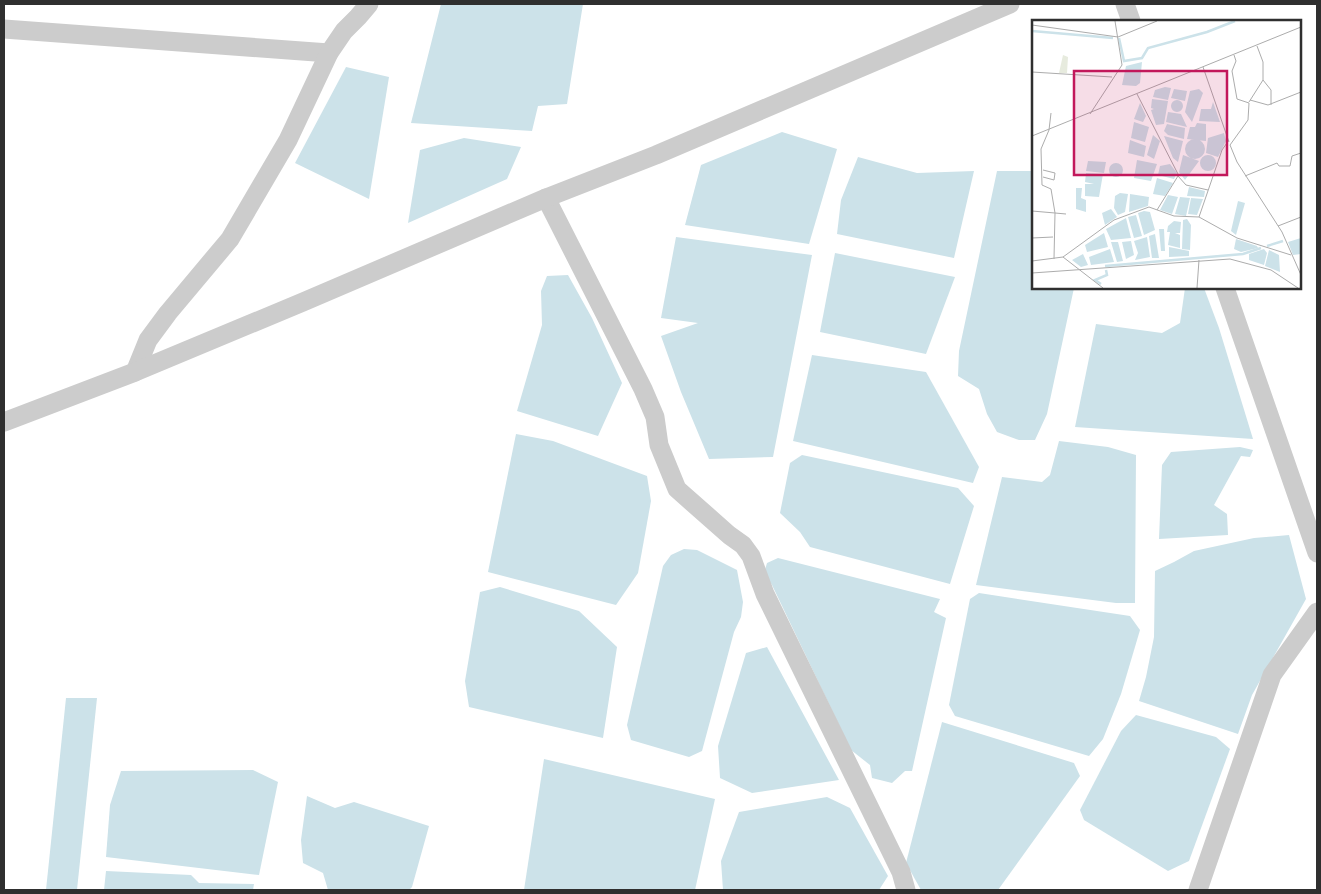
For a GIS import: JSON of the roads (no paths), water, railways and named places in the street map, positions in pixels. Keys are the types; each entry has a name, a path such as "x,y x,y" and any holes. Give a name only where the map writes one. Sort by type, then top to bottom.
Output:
{"street":[{"path":"135,372 148,340 168,313 230,240 288,140 329,53 344,31 369,4"},
{"path":"4,422 135,372 312,299 546,198 656,155 1010,4"},
{"path":"1125,4 1131,20"},
{"path":"4,30 329,53"},
{"path":"546,198 643,389 655,417 659,445 677,489 742,545 752,556 765,594 902,872 906,890"},
{"path":"1225,289 1317,553"},
{"path":"1198,890 1272,676 1317,612"}],"water":[{"path":"441,4 583,4 567,104 538,106 532,131 411,123"},
{"path":"346,67 389,77 369,199 295,163"},
{"path":"782,132 837,149 809,244 685,225 701,165"},
{"path":"464,138 521,147 507,179 408,223 420,150"},
{"path":"858,157 917,173 974,171 954,258 837,234 841,200"},
{"path":"997,171 1032,171 1032,289 1074,289 1047,414 1035,440 1019,440 997,432 987,414 979,389 958,376 959,351"},
{"path":"676,237 812,255 773,457 709,459 681,392 661,336 698,323 661,318"},
{"path":"835,253 955,277 926,354 820,332"},
{"path":"568,275 592,318 622,383 598,436 517,411 542,325 541,291 547,276"},
{"path":"1185,289 1204,289 1219,328 1253,439 1075,427 1096,324 1162,333 1180,323"},
{"path":"812,355 926,372 979,467 973,483 793,441"},
{"path":"516,434 553,441 647,476 651,501 638,573 616,605 488,572"},
{"path":"1059,441 1108,447 1136,455 1135,603 1116,603 976,585 1002,477 1042,482 1050,475"},
{"path":"1240,447 1253,450 1250,457 1241,456 1214,505 1227,514 1228,535 1159,539 1162,465 1171,452"},
{"path":"802,455 958,488 974,506 950,584 810,547 800,532 780,513 790,463"},
{"path":"1289,535 1306,599 1252,695 1238,734 1139,701 1154,637 1155,571 1194,551 1254,538"},
{"path":"684,549 697,550 737,570 743,602 741,617 734,632 702,751 689,757 631,740 627,725 663,566 671,555"},
{"path":"778,558 940,599 934,612 946,618 912,771 905,771 892,783 872,778 870,765 851,750 772,585 764,573 767,563"},
{"path":"500,587 579,611 617,647 603,738 469,707 465,681 480,592"},
{"path":"979,593 1130,616 1140,630 1121,694 1103,739 1089,756 955,716 949,705 970,599"},
{"path":"767,647 839,780 752,793 720,778 718,746 746,653"},
{"path":"66,698 97,698 77,890 46,890"},
{"path":"1136,715 1216,737 1230,749 1189,861 1168,871 1084,820 1080,810 1121,731"},
{"path":"942,722 1074,763 1080,776 998,890 921,890 906,863"},
{"path":"544,759 715,799 695,890 524,890"},
{"path":"253,770 278,782 259,875 106,857 110,805 121,771"},
{"path":"307,796 335,808 354,802 429,826 412,887 409,890 328,890 323,873 303,863 301,840"},
{"path":"827,797 850,808 888,876 879,890 723,890 721,861 739,812"},
{"path":"106,871 191,875 199,883 254,884 253,890 104,890"}]}
